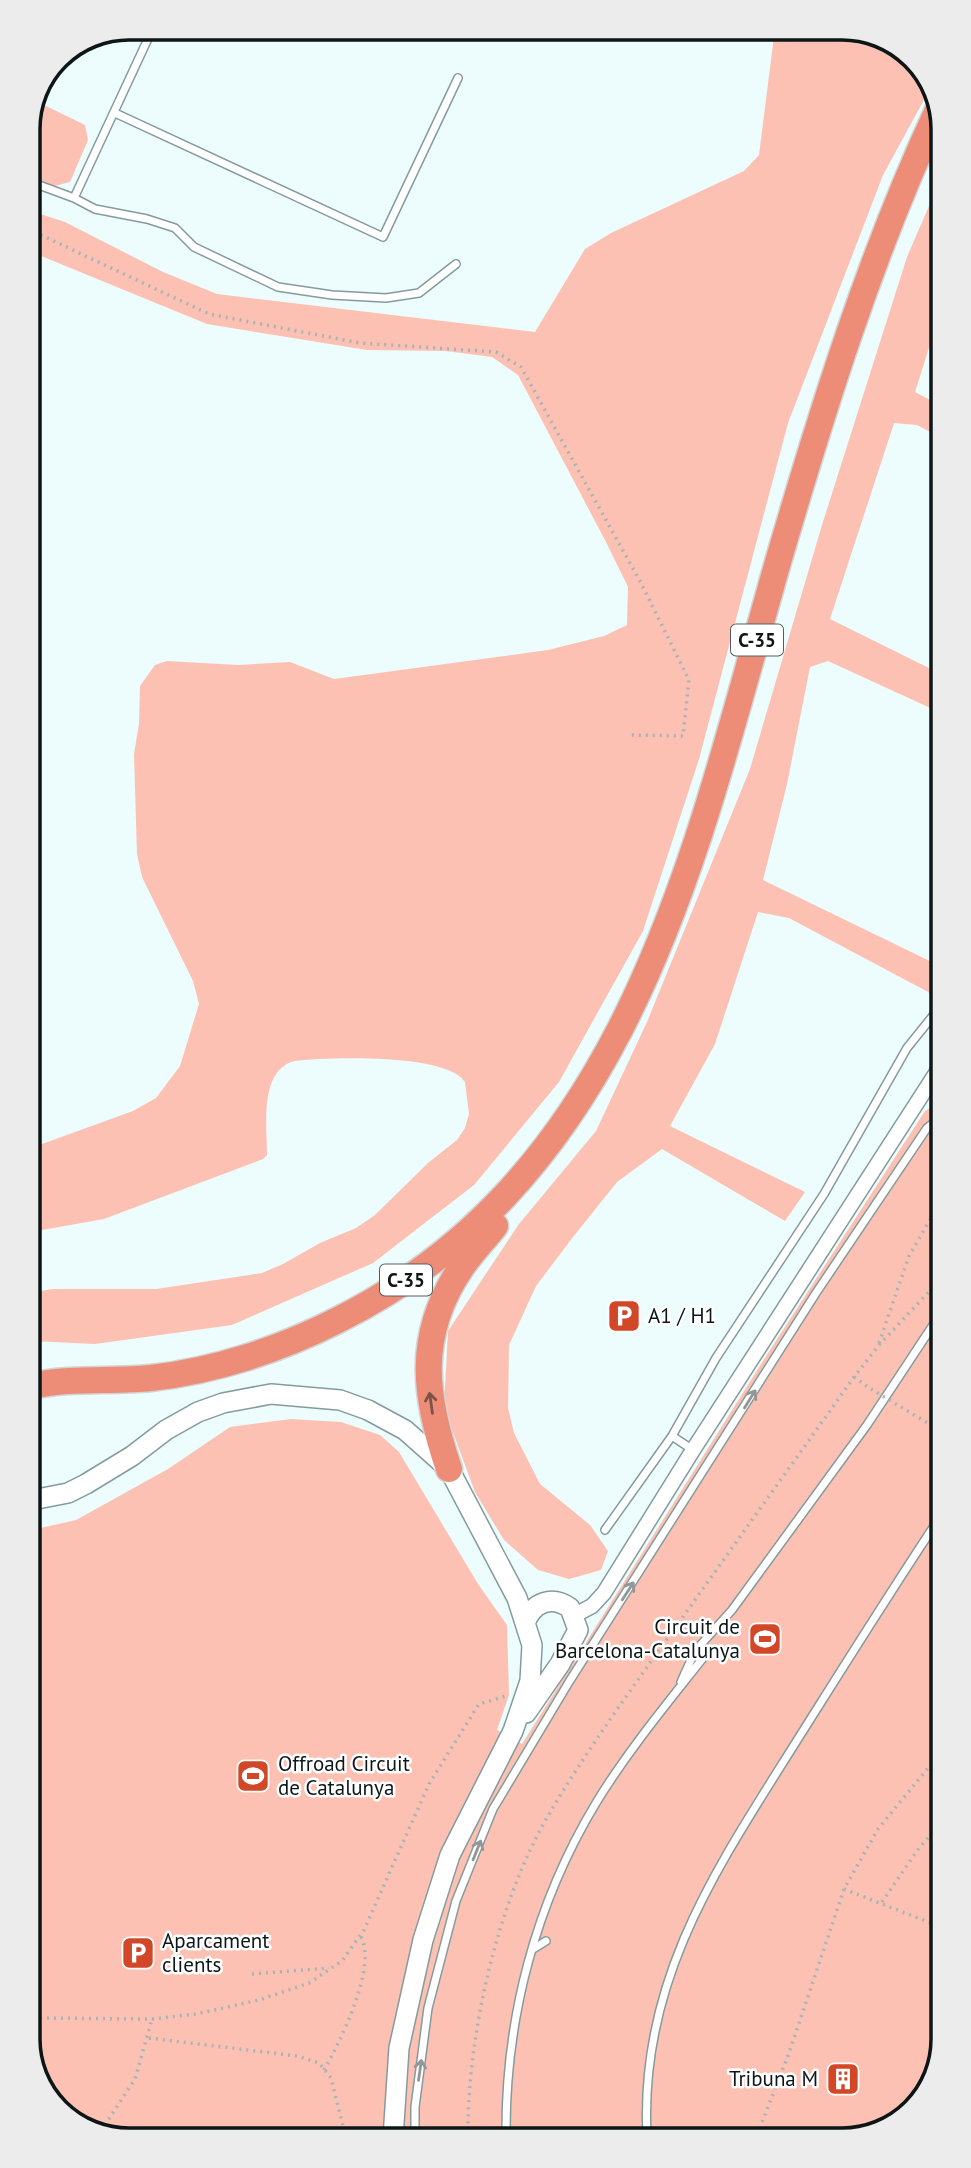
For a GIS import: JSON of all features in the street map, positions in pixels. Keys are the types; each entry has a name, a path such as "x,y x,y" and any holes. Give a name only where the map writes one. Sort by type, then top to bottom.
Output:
{"highway":[{"name":"C-35","path":"40,1385 75,1380 151,1378 187,1372 272,1348 336,1322 377,1299 454,1246 492,1212 543,1154 578,1107 636,1000 669,922 715,790 820,417 891,215 931,125"},
{"path":"449,1469 437,1433 429,1381 428,1351 434,1322 461,1268 522,1188 543,1154"},
{"name":"C-35","path":"40,1374 75,1380"}],"street":[{"path":"575,1615 592,1606 604,1593 931,1081"},
{"path":"40,1498 68,1493 86,1484 198,1412 271,1394 340,1401 368,1410 405,1430 449,1469 500,1564 532,1645 530,1681 513,1731"},
{"path":"394,2128 399,2048 423,1940 450,1855 513,1731 560,1664 565,1650 576,1638 575,1615 564,1604 541,1603 528,1597 500,1564"},
{"path":"525,1623 534,1608 541,1603"},
{"path":"532,1645 551,1653 565,1650"}],"lane":[{"path":"74,198 148,40"},
{"path":"115,113 383,237 458,78"},
{"path":"40,185 95,209 147,219 175,228 194,247 278,287 332,295 386,298 419,293 456,264"},
{"path":"605,1530 672,1436 716,1358 824,1194 907,1048 931,1018"},
{"path":"415,2128 415,2107 429,2008 456,1901 494,1809 569,1682 816,1293 931,1125"},
{"path":"679,1689 695,1651 732,1610 867,1425 931,1329"},
{"path":"672,1436 693,1450"},
{"path":"647,2128 646,2080 651,2044 660,2000 684,1933 739,1834 931,1531"},
{"path":"506,2128 507,2078 514,2022 532,1950 561,1872 597,1802 703,1658"},
{"path":"532,1950 546,1941"}],"path":[{"path":"40,234 209,314 360,343 496,352 521,367 641,583 689,680 683,736 630,736"},
{"path":"879,1345 909,1256 931,1218"},
{"path":"468,2128 473,2044 494,1955 520,1874 547,1817 634,1686 854,1377 879,1345 931,1290"},
{"path":"854,1377 931,1425"},
{"path":"40,2018 152,2019 197,2014 259,2000 309,1983 332,1968 342,1961 360,1935 429,1784 479,1704 509,1695"},
{"path":"760,2128 784,2066 844,1889 878,1829 931,1764"},
{"path":"882,1902 931,1835"},
{"path":"844,1889 931,1923"},
{"path":"324,2070 338,2045 360,1987 365,1943 360,1935"},
{"path":"252,1974 332,1968"},
{"path":"106,2124 135,2080 149,2038 152,2019"},
{"path":"149,2038 297,2056 319,2063 331,2078 343,2128"}],"shaded area":[{"path":"773,40 848,40 865,43 896,59 909,71 922,90 925,98 883,175 788,423 699,759 643,931 559,1082 474,1185 373,1263 232,1325 95,1344 40,1341 40,1291 156,1289 262,1273 356,1228 375,1215 428,1163 457,1140 465,1128 469,1114 465,1082 454,1073 435,1066 358,1058 294,1061 283,1067 270,1087 266,1115 267,1155 263,1159 104,1219 40,1230 40,1145 133,1111 156,1098 180,1066 199,1004 193,981 142,877 137,854 134,754 139,724 140,686 155,665 167,661 238,665 290,662 334,679 548,650 604,636 627,625 628,587 518,375 492,357 446,351 367,350 207,324 40,256 40,214 65,222 163,272 217,294 535,332 585,249 611,233 744,171 759,155"},
{"path":"43,105 85,125 88,140 70,182 47,188 40,185 40,123"},
{"path":"931,201 931,341 915,392 931,400 931,432 917,425 894,423 830,619 931,669 931,708 828,661 810,667 787,784 763,880 931,962 931,992 789,918 758,912 715,1044 670,1126 805,1192 785,1221 662,1149 617,1182 536,1286 509,1345 508,1408 514,1433 540,1484 590,1525 608,1551 601,1570 569,1579 538,1570 504,1540 475,1492 444,1408 448,1331 519,1224 596,1131 647,1022 750,769 822,525 907,257"},
{"path":"931,1107 931,2039 926,2067 912,2093 900,2106 881,2119 842,2128 123,2128 90,2119 66,2102 49,2078 40,2039 40,1528 76,1520 168,1469 230,1427 291,1419 341,1422 380,1435 399,1452 478,1584 507,1625 509,1695 497,1730 522,1744 768,1353 925,1111"}],"place":[{"name":"A1 / H1","path":"624,1316"},
{"name":"Circuit de Barcelona-Catalunya","path":"765,1639"},
{"name":"Offroad Circuit de Catalunya","path":"253,1776"},
{"name":"Aparcament clients","path":"138,1953"},
{"name":"Tribuna M","path":"843,2079"}]}
